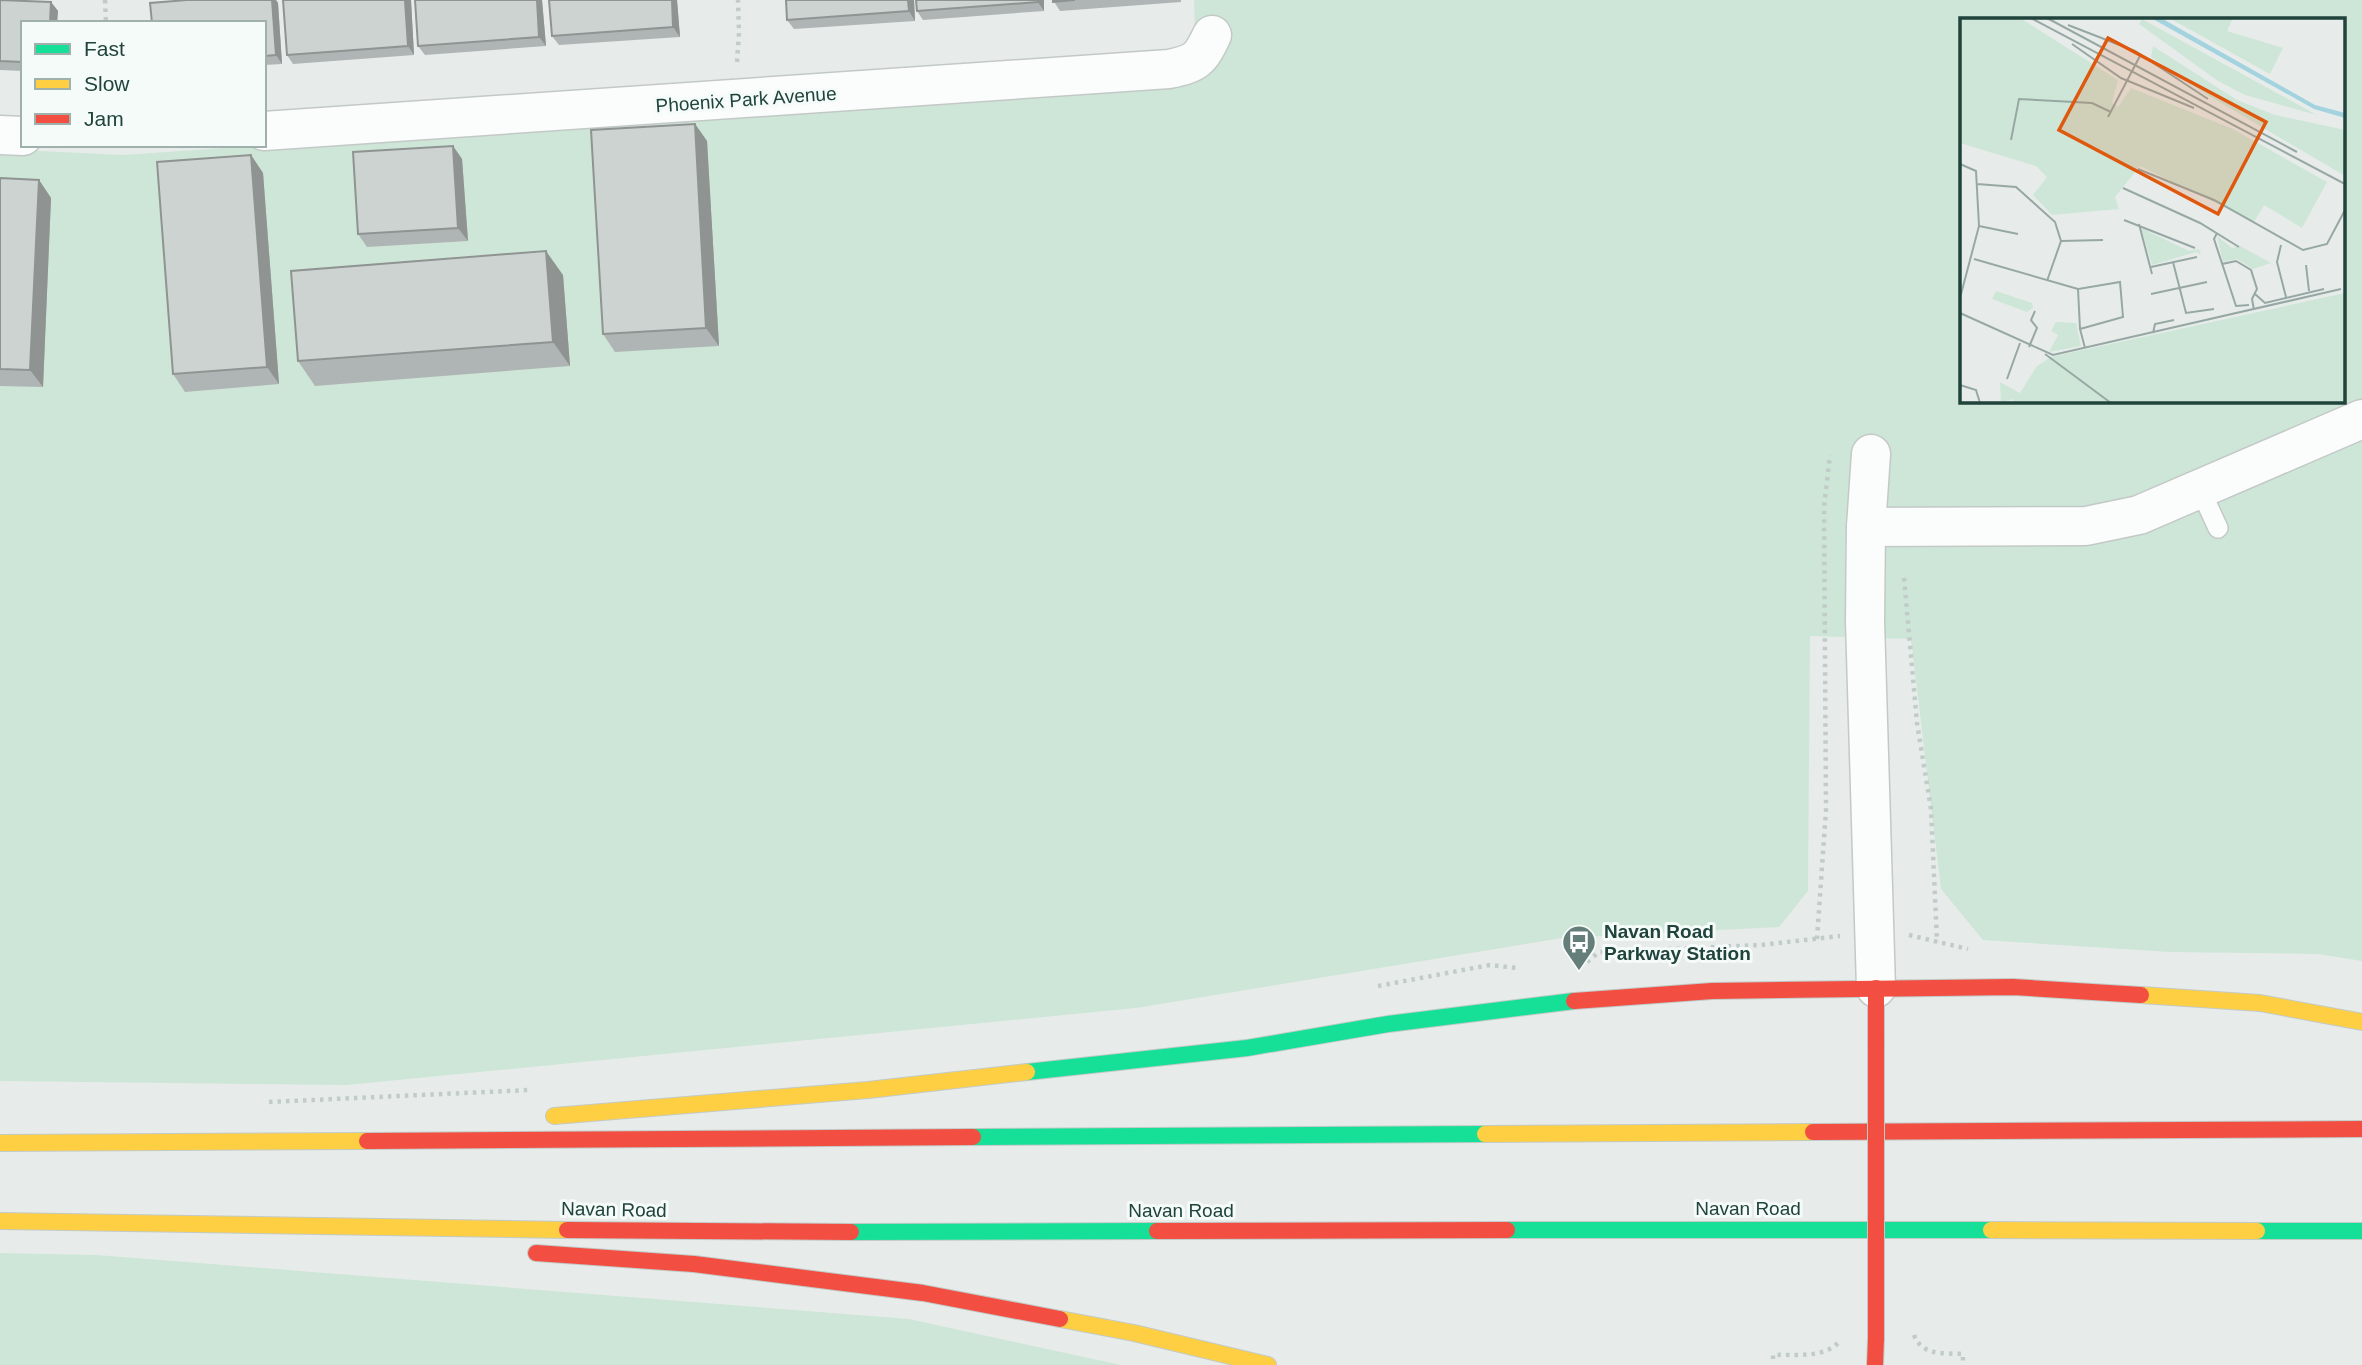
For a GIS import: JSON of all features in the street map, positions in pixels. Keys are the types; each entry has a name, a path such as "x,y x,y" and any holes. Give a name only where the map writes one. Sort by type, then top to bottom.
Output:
{"main road":[{"path":"544,1117 869,1090 1220,1051 1388,1024 1586,999 1713,990 2000,987 2145,994 2260,1003 2362,1022"},
{"path":"1875,1365 1876,988"},
{"path":"139,1142 436,1124"},
{"path":"0,1143 2362,1129"},
{"name":"Navan Road","path":"0,1221 730,1232 1726,1229 2362,1231"},
{"path":"24,1222 372,1243"},
{"path":"526,1253 694,1264 923,1293 1134,1333 1268,1365"}],"street":[{"name":"Phoenix Park Avenue","path":"266,131 1169,69 1186,65 1202,56 1212,35"},
{"path":"0,135 21,136"},
{"path":"1866,527 2086,526 2139,515 2362,419"},
{"path":"1871,454 1866,527 1865,621 1876,988"}],"lane":[{"path":"2200,489 2218,528"}],"path":[{"path":"105,0 106,21"},
{"path":"737,100 738,0"},
{"path":"1817,939 1826,810 1824,507 1830,455"},
{"path":"1904,571 1917,723 1931,809 1937,942"},
{"path":"1599,952 1907,935 1978,950"},
{"path":"1773,1359 1773,1355 1821,1353 1831,1350 1839,1341 1842,1332"},
{"path":"1914,1334 1917,1344 1922,1348 1934,1353 1962,1354 1963,1361"}],"green space":[{"path":"1194,0 2362,0 2362,961 2318,954 2170,952 1983,940 1941,889 1911,639 1810,636 1808,891 1779,927 1562,938 1136,1008 347,1085 0,1081 0,149 123,155 266,147 1172,82 1195,28"},
{"path":"0,1253 97,1255 909,1319 1121,1365 0,1365"}],"building":[{"path":"0,0 51,2 50,21 21,21 21,62 0,61"},
{"path":"272,0 276,55 266,56 266,21 152,21 150,3"},
{"path":"283,0 405,0 408,46 287,55"},
{"path":"415,0 537,0 539,37 418,46"},
{"path":"549,0 672,0 673,27 552,36"},
{"path":"786,0 908,0 909,11 787,20"},
{"path":"916,0 1038,0 1038,2 917,11"},
{"path":"695,124 706,328 603,334 591,130"},
{"path":"453,146 458,228 358,234 353,152"},
{"path":"251,155 267,367 173,374 157,162"},
{"path":"0,178 39,180 30,370 0,369"},
{"path":"546,251 553,342 298,361 291,271"}],"traffic: fast":[{"path":"1027,1072 1247,1048 1388,1024 1574,1001"},
{"path":"973,1137 1485,1134"},
{"path":"1507,1230 1991,1230"},
{"path":"851,1232 1157,1231"},
{"path":"2257,1231 2362,1231"}],"traffic: slow":[{"path":"2141,995 2260,1003 2362,1022"},
{"path":"554,1116 868,1090 1027,1072"},
{"path":"1485,1134 1813,1132"},
{"path":"0,1143 367,1141"},
{"path":"0,1221 567,1230"},
{"path":"1991,1230 2257,1231"},
{"path":"1060,1319 1134,1333 1268,1365"}],"traffic: jam":[{"path":"1574,1001 1712,991 2013,987 2141,995"},
{"path":"1876,988 1876,1046"},
{"path":"1876,1046 1876,1338"},
{"path":"1813,1132 2362,1129"},
{"path":"367,1141 973,1137"},
{"path":"567,1230 851,1232"},
{"path":"1157,1231 1507,1230"},
{"path":"536,1253 694,1264 923,1293 1060,1319"},
{"path":"1875,1365 1876,1338"}],"place":[{"name":"Navan Road Parkway Station","path":"1579,972"}]}
